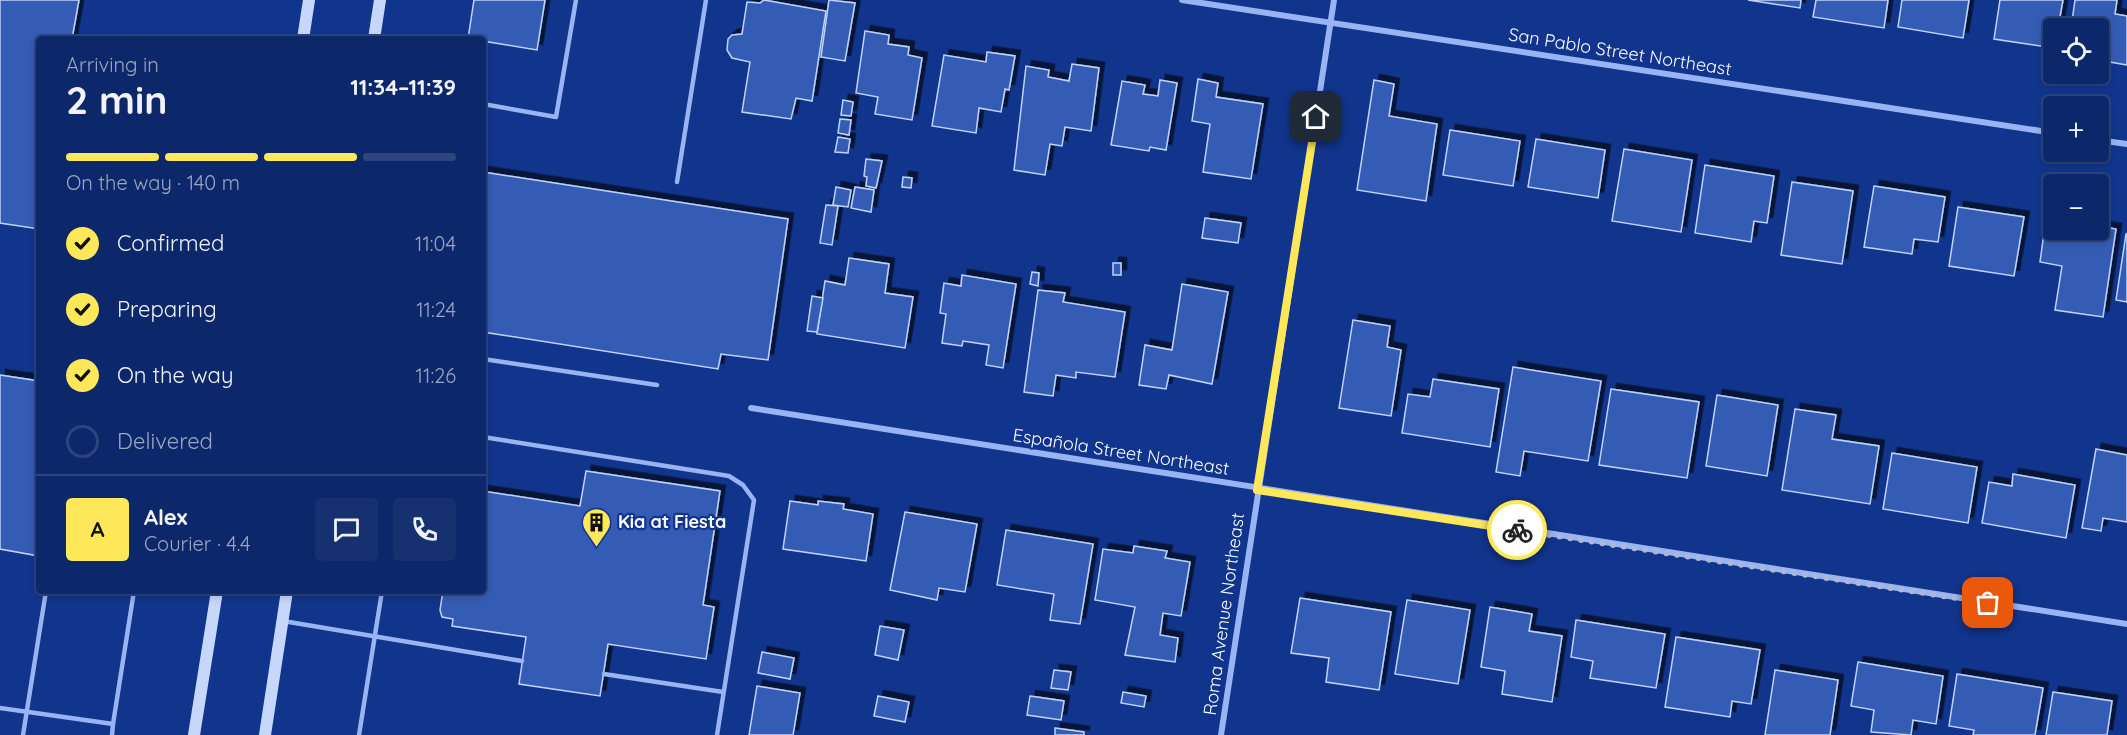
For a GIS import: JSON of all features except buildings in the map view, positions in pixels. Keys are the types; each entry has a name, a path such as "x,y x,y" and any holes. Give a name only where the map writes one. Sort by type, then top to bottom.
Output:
{"main road":[{"path":"303,36 309,0"},
{"path":"374,36 380,0"},
{"path":"194,735 217,594"},
{"path":"265,735 288,594"}],"street":[{"name":"San Pablo Street Northeast","path":"1182,0 2043,131"},
{"name":"Roma Avenue Northeast","path":"1221,735 1334,0"},
{"path":"2109,142 2127,144"},
{"name":"Española Street Northeast","path":"750,408 1257,490 2127,624"}],"lane":[{"path":"486,105 556,117 576,0"},
{"path":"677,182 706,0"},
{"path":"486,358 657,385"},
{"path":"486,437 729,476 743,484 754,500 717,735"},
{"path":"23,735 46,594"},
{"path":"112,735 134,594"},
{"path":"359,735 382,594"},
{"path":"283,621 522,661"},
{"path":"604,674 723,693"},
{"path":"0,708 113,724"}],"way so far":[{"path":"1517,530 1988,603"}],"place":[{"name":"Kia at Fiesta","path":"597,548"}],"route":[{"path":"1316,117 1257,490 1517,530"}]}
